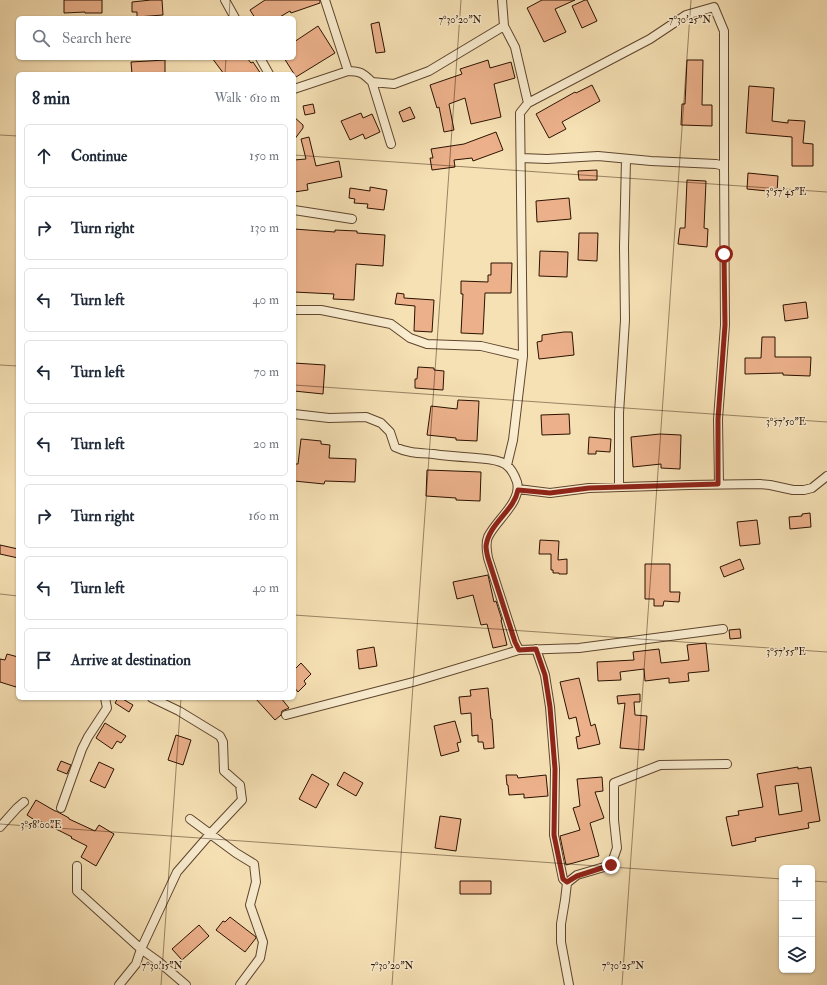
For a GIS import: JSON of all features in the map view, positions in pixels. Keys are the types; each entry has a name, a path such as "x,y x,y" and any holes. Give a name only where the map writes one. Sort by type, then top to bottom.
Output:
{"street":[{"path":"225,0 235,16"},
{"path":"324,0 348,71"},
{"path":"502,0 504,26 515,47 528,103"},
{"path":"507,465 513,440 523,356 520,113 528,103 650,39 686,15 714,7 724,30 725,325 718,419 718,484"},
{"path":"372,82 394,84 429,71 504,26"},
{"path":"261,60 268,72"},
{"path":"296,88 348,71 357,71 365,74 372,82 391,144"},
{"path":"521,158 547,159 598,156 716,164 724,166"},
{"path":"618,487 619,413 625,320 624,248 626,159"},
{"path":"296,210 352,219"},
{"path":"296,310 321,310 391,324 410,338 427,344 481,346 523,356"},
{"path":"296,414 329,418 366,417 380,423 390,432 395,447 402,451 485,459 500,461 507,465 513,472 517,483 517,496 495,525 488,538 486,547 488,558 515,642 519,650"},
{"path":"518,490 550,493 589,488 718,484 765,485 793,490 804,490 812,488 827,476"},
{"path":"286,715 413,682 519,650 579,648 723,629"},
{"path":"536,649 545,675 550,707 555,769 554,835 563,879 567,882"},
{"path":"61,808 82,750 88,737 107,708 105,700"},
{"path":"119,985 136,964 141,949 177,872 242,800 240,785 224,771 223,742 220,736 186,715 156,700"},
{"path":"567,882 577,876 611,865 617,848 614,820 614,783 660,765 728,764"},
{"path":"0,827 24,802"},
{"path":"190,819 236,853 254,864 256,882 250,905 263,942 260,958 240,985"},
{"path":"77,866 77,891 141,949 186,985"},
{"path":"567,882 560,942 569,985"}],"building":[{"path":"64,0 102,0 102,13 64,13"},
{"path":"162,0 163,15 137,16 137,12 132,12 132,2"},
{"path":"265,0 320,0 320,3 291,13 290,11 281,16 254,16 250,10"},
{"path":"542,0 575,0 555,9 566,32 544,42 527,8"},
{"path":"587,0 597,21 582,28 572,6"},
{"path":"379,22 385,52 376,53 371,24"},
{"path":"318,26 335,53 296,77 296,72 293,72 285,60 296,60 296,41"},
{"path":"165,60 165,72 132,72 131,62"},
{"path":"214,60 249,60 251,63 253,62 260,72 222,72"},
{"path":"488,60 490,68 511,62 515,78 494,84 501,117 471,124 465,98 449,104 454,130 444,132 439,107 437,108 430,85 462,74 460,69"},
{"path":"687,60 703,60 702,105 712,105 712,126 681,125 682,104 685,104"},
{"path":"592,85 600,101 562,122 566,129 549,138 536,114 575,92 576,93"},
{"path":"749,86 774,88 772,121 788,123 788,120 805,121 803,143 813,144 813,166 792,166 792,137 746,133"},
{"path":"313,104 315,113 305,115 303,106"},
{"path":"410,107 415,118 403,122 399,112"},
{"path":"361,113 363,118 372,114 380,132 365,139 363,134 350,140 341,121"},
{"path":"296,119 303,125 303,128 296,137"},
{"path":"496,132 503,150 473,161 472,158 454,160 455,167 432,170 430,158 433,158 431,149 464,144"},
{"path":"309,137 316,166 339,161 342,177 307,184 308,190 296,192 296,160 306,159 301,139"},
{"path":"597,170 597,180 579,180 578,171"},
{"path":"748,173 778,176 777,192 747,189"},
{"path":"687,180 706,181 704,228 708,229 707,247 678,244 680,228 685,228"},
{"path":"370,187 387,190 384,210 367,208 368,204 354,203 355,199 349,198 350,188 370,191"},
{"path":"569,198 571,219 537,222 536,201"},
{"path":"296,229 335,232 335,230 357,231 357,233 385,235 383,266 356,264 354,300 333,299 334,294 296,292"},
{"path":"579,233 598,233 597,261 578,260"},
{"path":"540,251 568,252 567,277 539,276"},
{"path":"491,263 512,263 511,293 485,293 483,334 461,333 463,294 461,294 461,281 488,282 488,275 491,275"},
{"path":"397,293 404,294 404,298 434,300 432,332 414,331 415,306 395,304"},
{"path":"806,302 808,318 785,321 783,305"},
{"path":"572,332 574,355 539,359 537,342 542,341 542,335"},
{"path":"762,337 775,337 775,357 811,357 810,376 783,375 783,373 745,374 745,358 761,358"},
{"path":"296,363 325,365 323,394 296,391"},
{"path":"418,367 434,368 434,370 444,371 443,390 415,388 415,379 417,379"},
{"path":"458,400 479,401 477,441 456,440 456,438 427,435 431,406 457,409"},
{"path":"569,414 570,434 542,435 541,415"},
{"path":"660,434 681,435 680,469 661,468 661,464 633,467 631,437"},
{"path":"589,437 611,439 610,452 596,451 596,454 588,454"},
{"path":"301,439 321,441 321,444 330,445 329,458 356,459 355,482 325,481 324,484 296,481 296,464 298,464"},
{"path":"427,470 481,472 480,501 456,500 456,498 426,496"},
{"path":"810,513 811,527 790,529 789,517 802,516 802,514"},
{"path":"757,520 760,544 740,546 737,522"},
{"path":"540,540 559,541 558,560 567,559 567,574 553,573 553,570 551,570 551,554 539,554"},
{"path":"0,545 16,549 16,558 0,554"},
{"path":"740,559 744,569 724,577 720,567"},
{"path":"645,564 670,564 670,592 680,592 679,602 664,601 663,606 654,606 654,599 645,599"},
{"path":"488,575 494,602 496,601 502,620 507,645 493,648 487,624 481,625 473,595 457,599 453,582"},
{"path":"740,629 741,638 730,639 729,630"},
{"path":"706,643 709,671 688,673 689,681 669,683 669,678 645,681 644,669 620,672 621,680 598,681 597,662 634,660 633,652 659,649 661,663 689,660 687,645"},
{"path":"374,647 377,666 359,669 357,650"},
{"path":"7,654 16,656 16,687 0,682 0,659 5,660"},
{"path":"301,663 311,674 304,681 306,684 298,692 296,690 296,668"},
{"path":"579,678 591,726 595,724 600,744 578,749 576,737 580,736 576,717 569,719 560,682"},
{"path":"488,688 494,748 484,749 483,742 478,742 478,735 472,736 471,713 461,714 459,697 471,696 470,690"},
{"path":"640,694 640,702 634,702 635,715 647,716 644,750 620,748 625,703 618,704 617,696"},
{"path":"117,700 124,700 133,705 129,712 115,703"},
{"path":"257,700 283,700 289,708 282,711 281,715 275,720"},
{"path":"455,721 461,742 457,743 459,751 441,756 434,726"},
{"path":"105,723 126,736 121,743 117,741 112,749 96,738"},
{"path":"176,735 191,740 183,765 168,760"},
{"path":"61,761 71,765 67,774 57,770"},
{"path":"99,762 114,769 105,788 90,781"},
{"path":"798,767 798,769 811,767 820,821 808,823 809,828 755,838 756,841 732,846 726,817 739,815 738,811 763,807 757,774","holes":["798,783 802,811 779,815 775,786"]},
{"path":"344,772 363,783 356,796 337,785"},
{"path":"312,774 329,784 316,808 299,799"},
{"path":"506,775 517,775 518,778 546,775 548,796 524,798 524,794 509,795"},
{"path":"602,777 603,791 595,792 604,818 590,823 599,856 566,865 560,836 580,830 573,808 580,806 577,779"},
{"path":"36,800 69,819 95,831 99,825 114,834 96,866 81,857 87,846 40,821 39,823 27,815"},
{"path":"440,816 461,819 456,851 435,848"},
{"path":"460,881 491,881 491,894 460,894"},
{"path":"230,917 256,937 245,952 216,930 223,921 225,922"},
{"path":"199,925 209,936 182,960 172,949"}],"route":[{"path":"611,865 577,876 567,882 563,879 554,835 555,769 550,707 545,675 536,649 519,650 515,642 488,558 486,547 488,538 495,525 517,496 518,490 550,493 589,488 718,484 718,419 725,325 724,254"}]}
